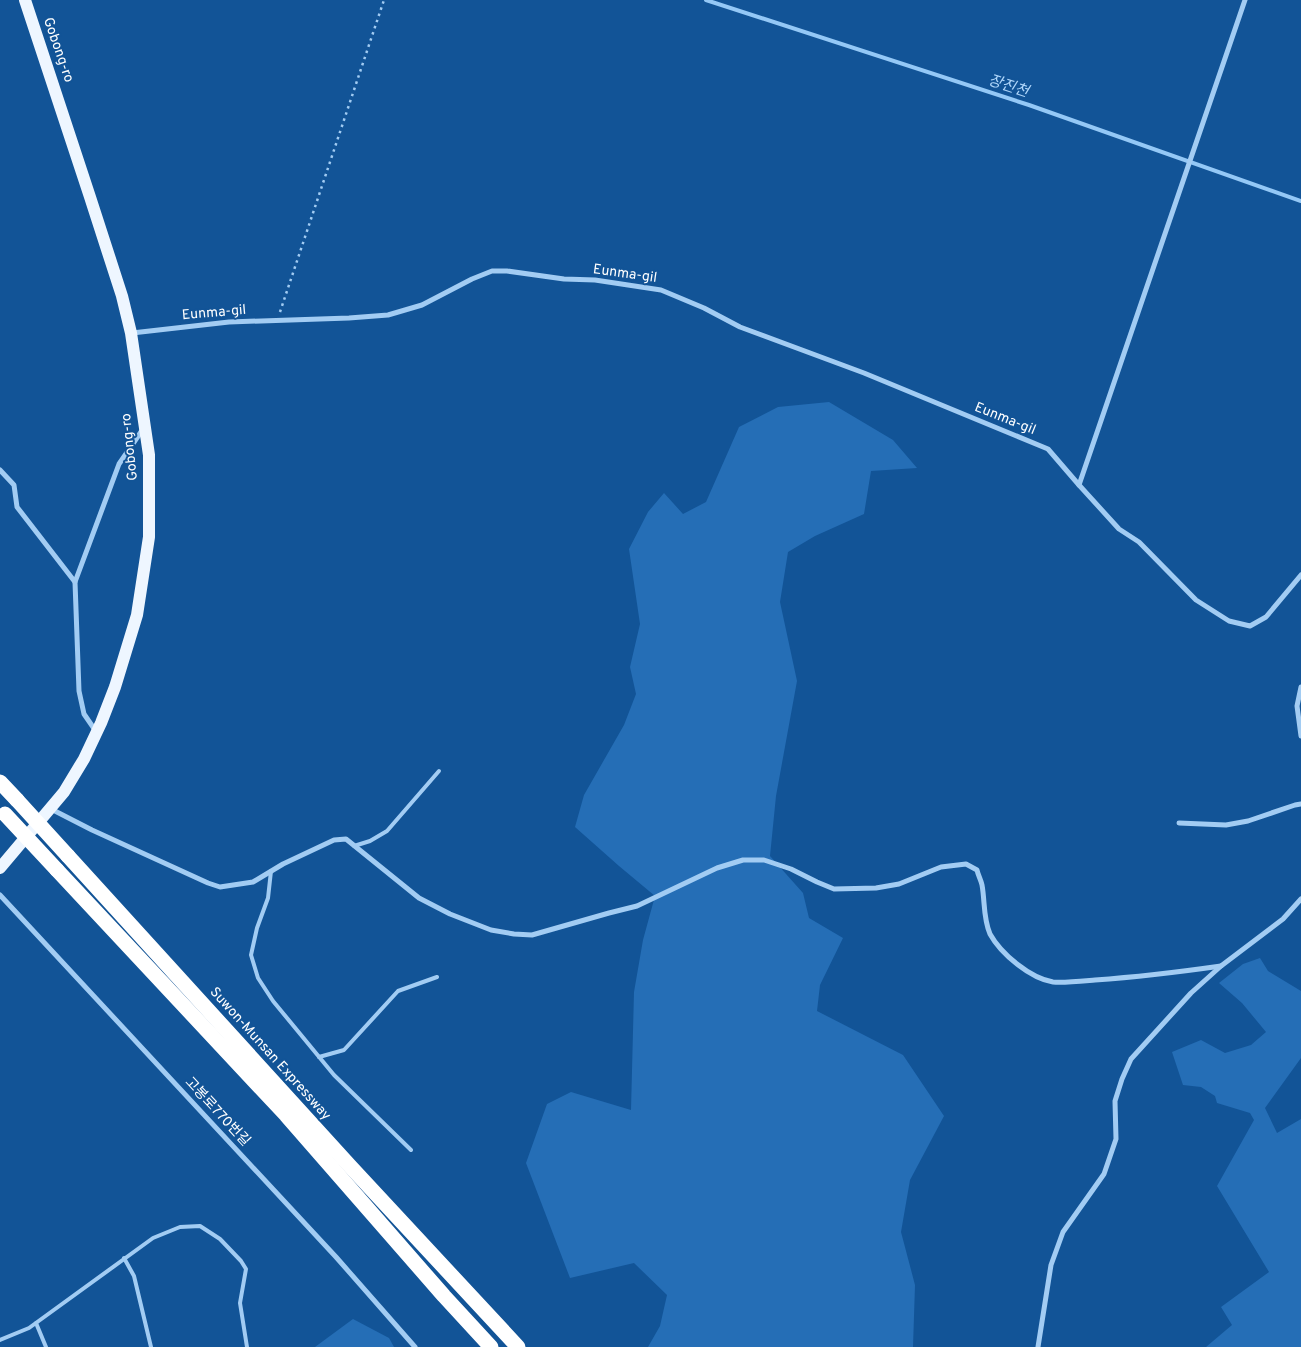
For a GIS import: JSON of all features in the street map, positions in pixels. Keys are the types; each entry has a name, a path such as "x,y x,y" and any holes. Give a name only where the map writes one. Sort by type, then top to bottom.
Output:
{"highway":[{"name":"Suwon-Munsan Expressway","path":"0,782 349,1165 518,1347"},
{"name":"Suwon-Munsan Expressway","path":"2,812 286,1115 491,1347"}],"main road":[{"name":"Gobong-ro","path":"0,868 69,783 84,759 97,732 115,687 137,615 150,537 149,455 131,332 122,296 25,0"}],"street":[{"path":"1080,485 1245,0"},
{"name":"Eunma-gil","path":"131,332 229,322 388,315 422,305 472,279 492,271 595,280 661,290 704,308 740,327 864,373 1048,449 1119,529 1139,542 1196,600 1229,621 1250,626 1266,617 1301,574"},
{"path":"97,732 84,714 79,691 74,582 119,464 144,426"},
{"path":"0,470 14,485 17,507 74,582"},
{"path":"1301,686 1297,706 1301,736"},
{"path":"1179,823 1226,825 1301,804"},
{"path":"49,808 92,830 208,883 220,886 253,882 283,864 334,840 346,839 419,898 450,914 491,930 514,934 532,934 637,906 717,868 744,860 764,860 791,869 834,889 891,886 941,867 966,864 977,870 982,884 984,916 990,934 1004,953 1021,968 1052,982 1124,978 1221,966"},
{"name":"고봉로770번길","path":"0,895 329,1249 415,1347"},
{"path":"1038,1347 1051,1265 1063,1232 1104,1174 1116,1139 1115,1102 1131,1059 1191,993 1221,966 1283,919 1301,899"}],"lane":[{"path":"354,846 370,841 387,831 440,771"},
{"path":"271,871 268,898 257,928 251,955 258,978 272,1001 334,1075 411,1150"},
{"path":"319,1057 344,1050 398,991 437,977"},
{"path":"0,1340 36,1323 153,1238 180,1226 200,1226 220,1240 246,1269 240,1303 247,1347"},
{"path":"124,1258 134,1276 151,1347"},
{"path":"36,1323 46,1347"}],"path":[{"path":"279,320 281,306 384,0"}],"shaded area":[{"path":"829,402 893,440 917,468 871,471 864,514 815,536 788,552 780,602 797,681 776,796 770,856 803,893 809,918 843,938 820,985 817,1011 903,1055 944,1116 910,1180 901,1232 915,1285 913,1347 648,1347 660,1326 667,1295 634,1263 570,1278 526,1163 547,1104 571,1092 631,1110 634,992 643,940 655,896 575,827 584,795 624,725 636,694 630,667 640,624 629,549 648,512 664,493 683,514 706,502 739,427 778,407"},
{"path":"1260,958 1268,971 1301,991 1301,1058 1265,1108 1277,1133 1301,1119 1301,1347 1206,1347 1232,1325 1221,1307 1269,1272 1217,1186 1254,1120 1250,1113 1217,1103 1215,1096 1201,1087 1183,1085 1172,1052 1201,1040 1225,1053 1251,1045 1266,1032 1242,1003 1219,983 1243,964"},
{"path":"353,1319 389,1338 394,1347 315,1347"}],"waterway":[{"name":"장진천","path":"706,0 1029,105 1301,201"}]}
